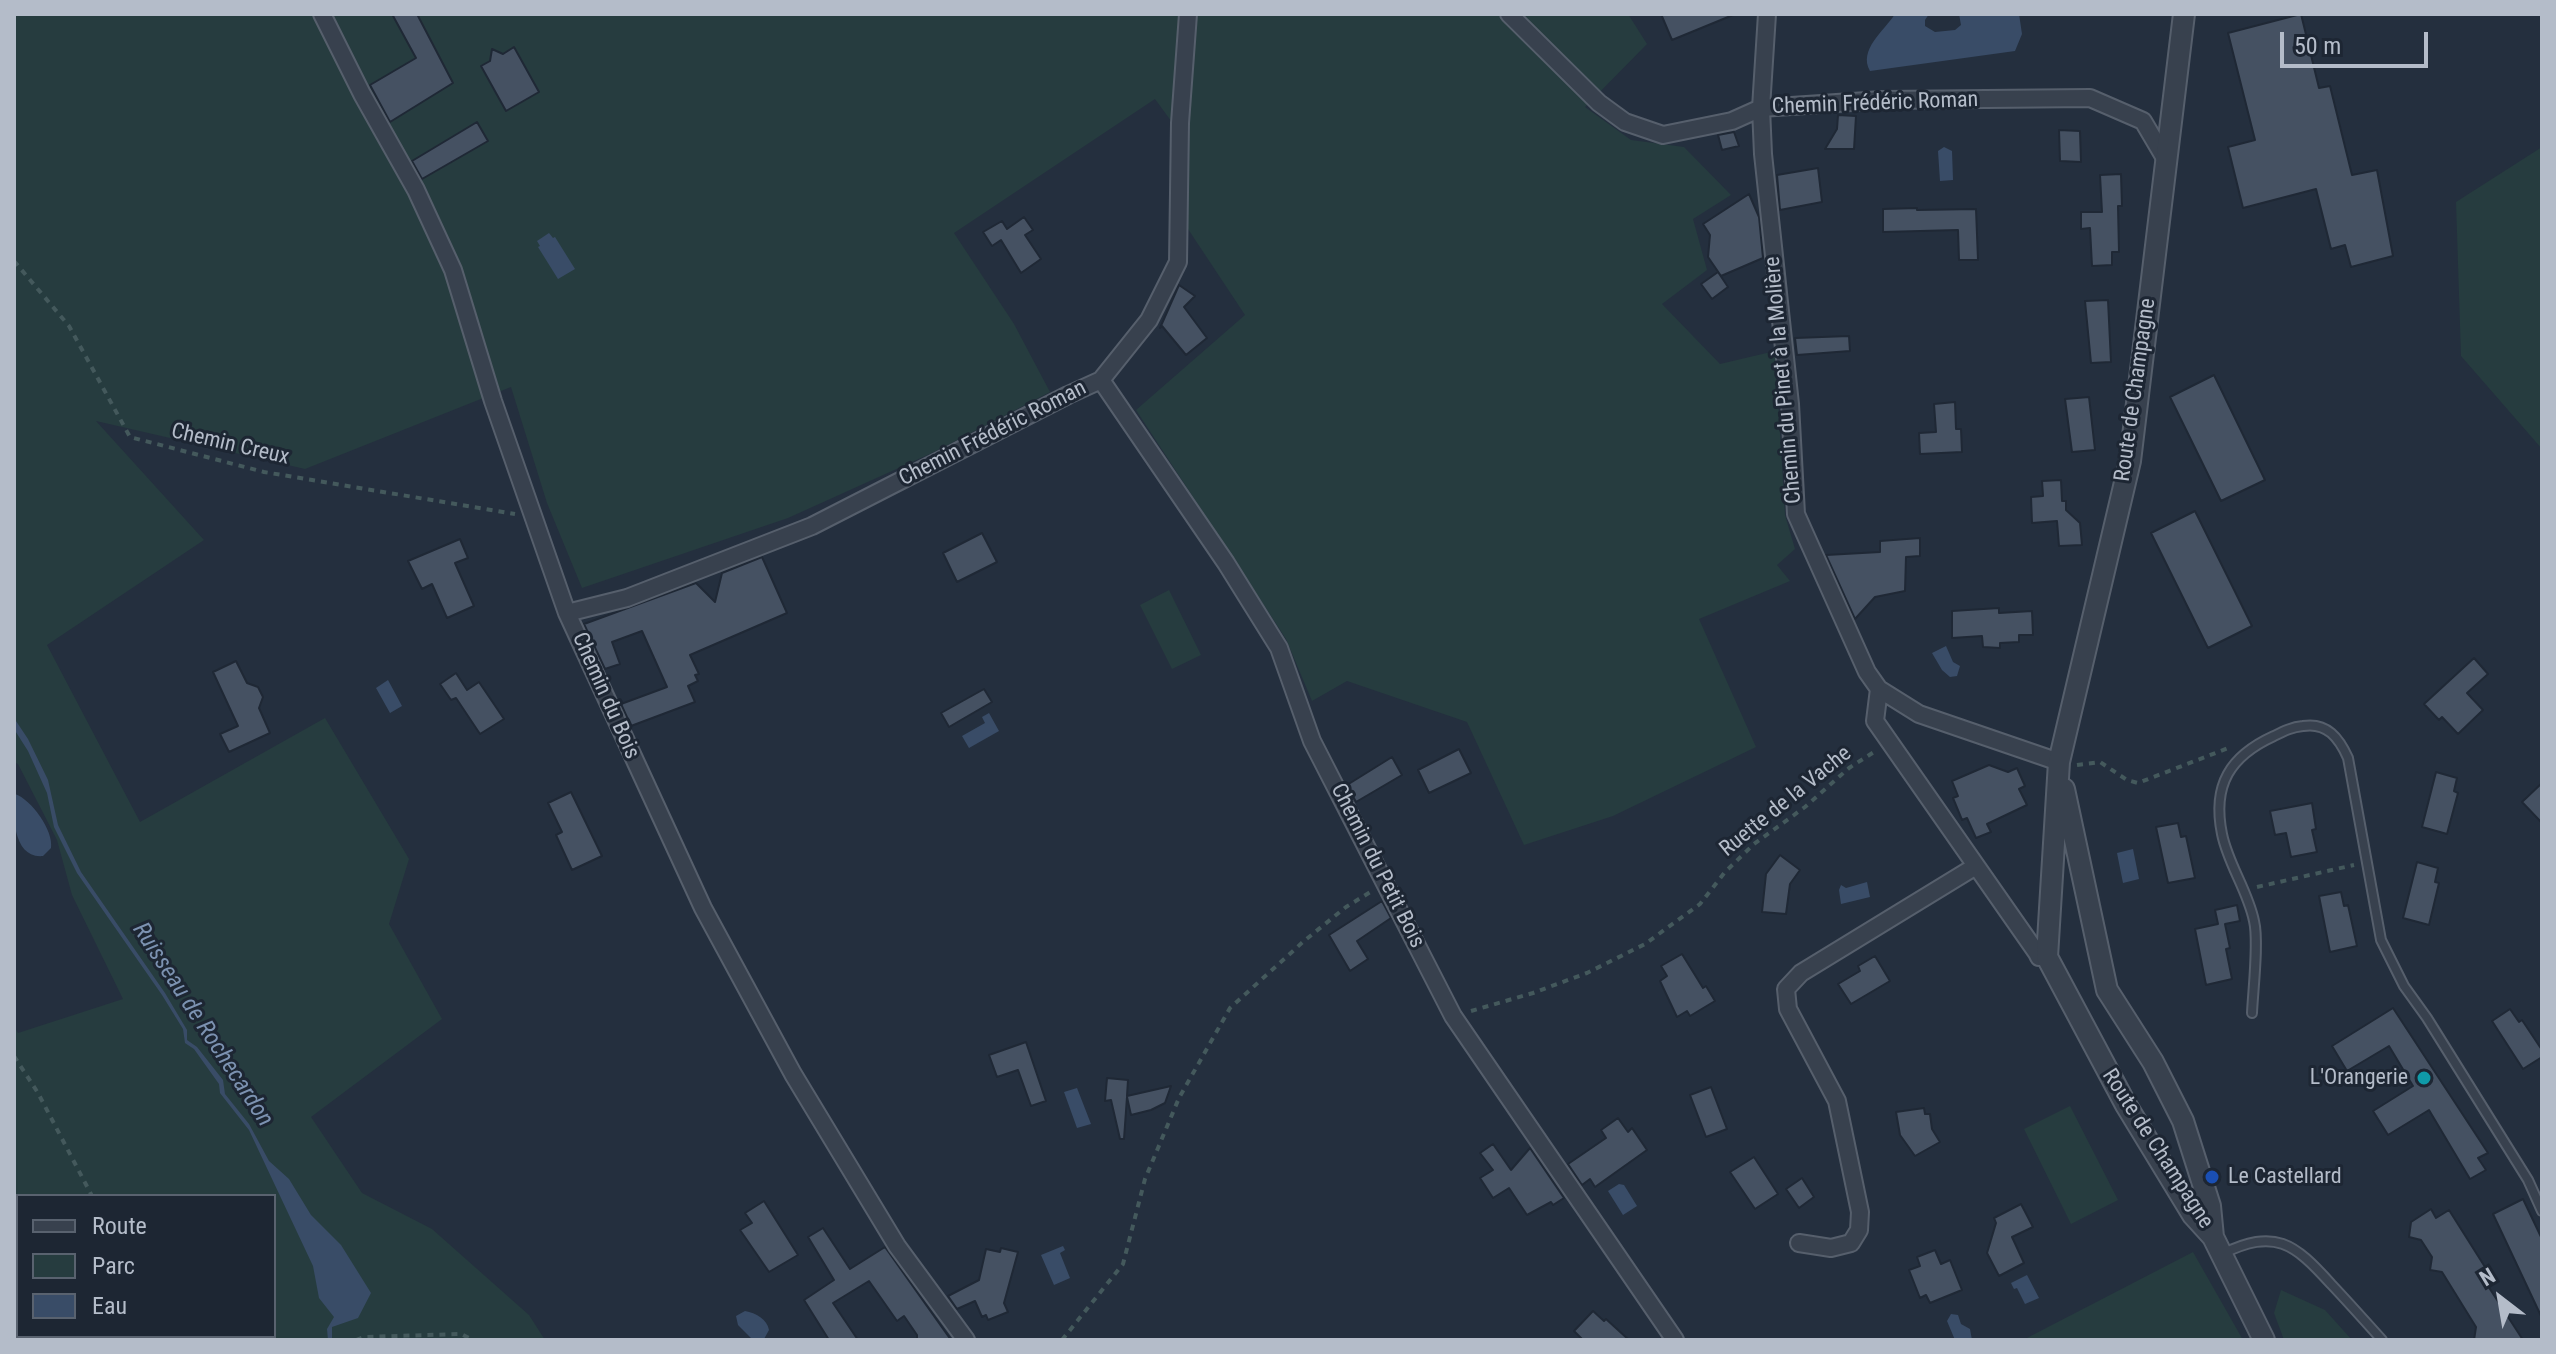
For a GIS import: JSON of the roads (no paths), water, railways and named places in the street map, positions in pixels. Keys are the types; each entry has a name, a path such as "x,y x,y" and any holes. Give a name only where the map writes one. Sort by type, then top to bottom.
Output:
{"street":[{"name":"Chemin du Bois","path":"322,14 362,94 416,190 453,270 493,401 567,613 703,908 793,1074 897,1246 966,1340"},
{"name":"Chemin Frédéric Roman","path":"567,613 627,598 812,526 1101,380 1149,320 1178,262 1180,123 1188,14"},
{"name":"Chemin Frédéric Roman","path":"1509,14 1599,103 1625,122 1663,135 1732,121 1761,108 1882,100 2090,98 2143,121 2166,160"},
{"name":"Chemin du Pinet à la Molière","path":"1767,14 1769,22 1761,108 1769,229 1790,404 1796,514 1867,672 1879,689 1875,721 2039,957 2047,957"},
{"name":"Route de Champagne","path":"2184,14 2130,461 2066,765 2047,957 2126,1105 2193,1215 2217,1245"},
{"name":"Chemin du Petit Bois","path":"1101,380 1226,563 1279,648 1312,741 1453,1016 1675,1340"},
{"path":"1879,689 1919,714 2066,765"},
{"name":"Route de Champagne","path":"2066,765 2107,990 2153,1062 2183,1121 2210,1206 2217,1245"},
{"path":"1799,1243 1831,1248 1851,1243 1859,1230 1860,1212 1837,1101 1788,1009 1786,989 1801,973 1976,866"},
{"path":"2217,1245 2264,1340"}],"lane":[{"path":"2252,1013 2255,922 2222,836 2219,808 2225,778 2239,756 2293,727 2310,725 2326,728 2339,740 2348,758 2381,940 2404,986 2528,1180 2542,1211"},
{"path":"2217,1245 2267,1240 2286,1244 2307,1258 2382,1340"}],"water":[{"path":"1895,14 1929,14 1925,26 1935,32 1955,30 1961,25 1959,14 2019,14 2022,34 2015,51 1870,71 1867,56 1870,48"},
{"path":"1944,147 1952,151 1953,180 1940,181 1938,151"},
{"path":"549,233 555,237 575,269 558,279 538,247 537,241"},
{"path":"1946,646 1953,662 1960,666 1957,676 1950,677 1942,670 1932,653"},
{"path":"388,680 402,706 390,713 376,688"},
{"path":"989,713 999,731 969,748 962,736 985,723 982,717"},
{"path":"14,718 48,780 58,825 81,872 165,993 187,1030 187,1040 197,1047 223,1080 225,1094 249,1124 269,1161 289,1179 311,1215 341,1245 371,1293 358,1318 332,1327 332,1340 328,1340 327,1329 334,1317 319,1298 313,1266 249,1130 220,1093 219,1084 194,1049 185,1043 183,1029 162,995 77,873 54,827 47,793 14,729"},
{"path":"15,794 28,802 49,833 51,848 43,856 33,855 20,843 15,823"},
{"path":"2133,849 2139,879 2123,883 2117,853"},
{"path":"1867,882 1870,897 1841,904 1841,885 1846,888"},
{"path":"1077,1088 1091,1124 1077,1128 1064,1092"},
{"path":"1619,1184 1624,1185 1637,1206 1623,1215 1608,1191"},
{"path":"1063,1246 1065,1250 1060,1253 1070,1278 1054,1285 1041,1255"},
{"path":"2027,1275 2039,1298 2025,1304 2011,1283"},
{"path":"745,1311 757,1315 766,1323 769,1330 764,1339 752,1339 738,1325 736,1316"},
{"path":"1951,1314 1958,1315 1961,1324 1970,1329 1972,1340 1955,1340 1947,1321"}],"place":[{"name":"L'Orangerie","path":"2424,1078"},
{"name":"Le Castellard","path":"2212,1177"}],"water label":[{"name":"Ruisseau de Rochecardon","path":"202,1025"}]}
